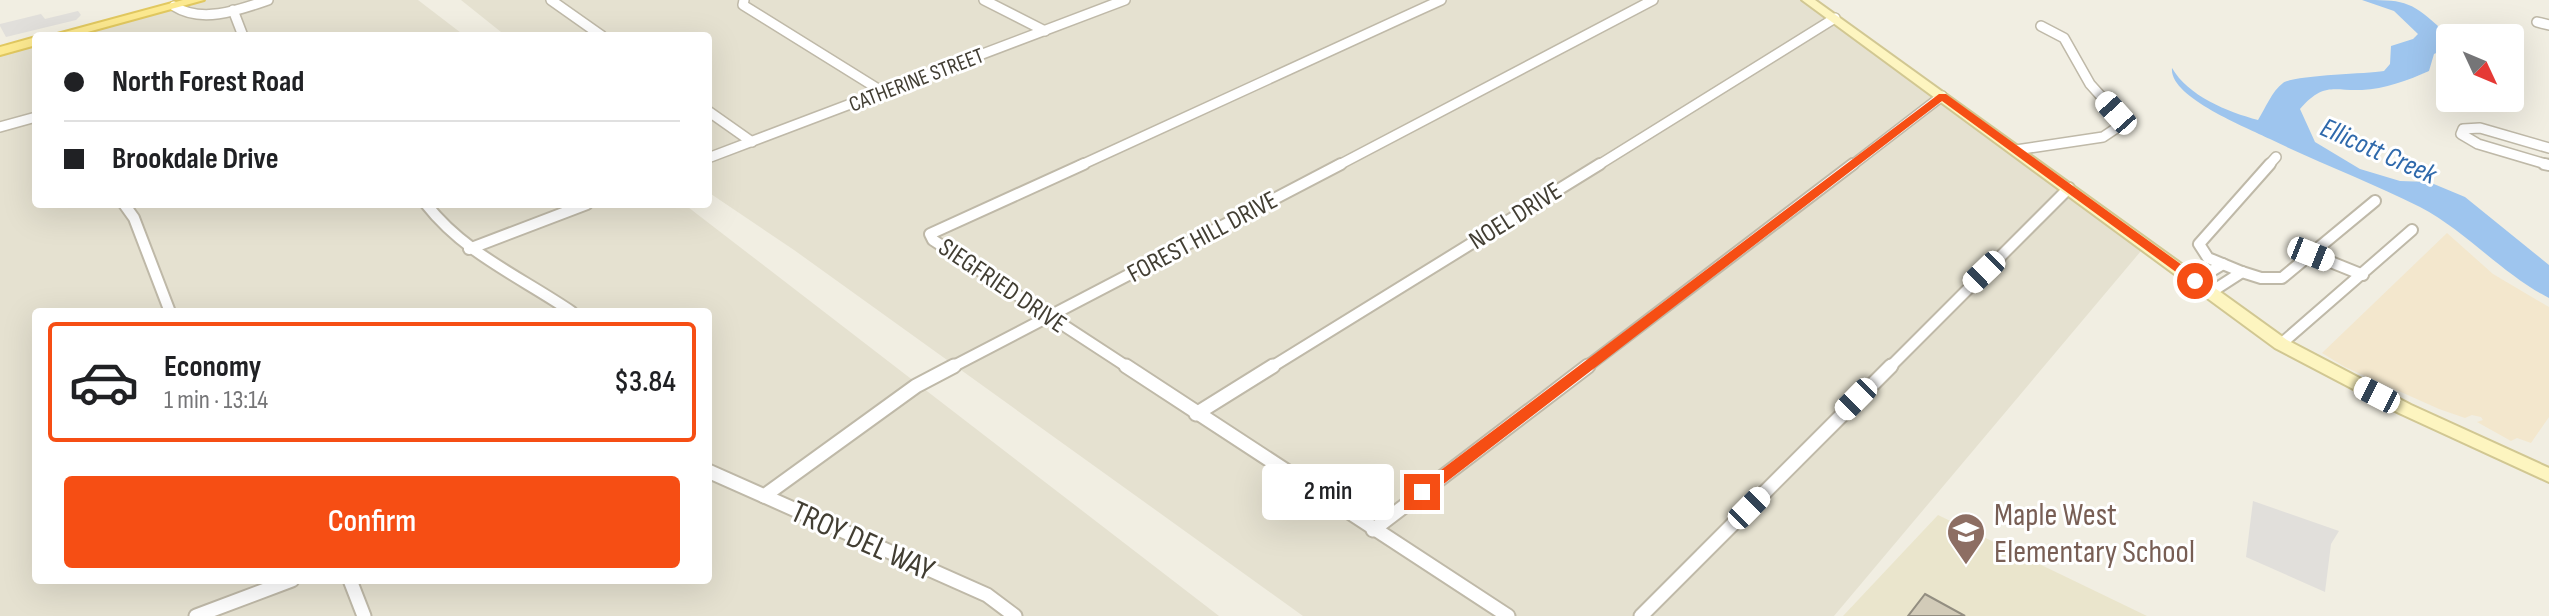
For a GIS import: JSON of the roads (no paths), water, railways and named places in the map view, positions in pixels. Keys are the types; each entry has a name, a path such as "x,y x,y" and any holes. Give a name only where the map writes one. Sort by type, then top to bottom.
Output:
{"main road":[{"path":"73,32 198,0"},
{"path":"0,51 32,42"}],"street":[{"path":"174,6 186,15 233,10 268,0"},
{"path":"551,0 596,32"},
{"path":"744,0 743,5 883,92"},
{"path":"984,0 1045,31"},
{"name":"CATHERINE STREET","path":"712,157 1125,0"},
{"name":"SIEGFRIED DRIVE","path":"1441,0 930,234 933,240 1196,414 1508,616"},
{"name":"FOREST HILL DRIVE","path":"764,496 916,386 1653,0"},
{"path":"1808,0 2281,344 2405,409 2549,476"},
{"path":"233,10 241,32"},
{"name":"NOEL DRIVE","path":"1196,414 1835,18"},
{"path":"2537,22 2549,25"},
{"path":"2016,150 2103,137 2118,127 2116,113 2090,84 2064,38 2041,26"},
{"path":"1373,530 1942,96"},
{"path":"712,114 752,142"},
{"path":"0,127 32,118"},
{"path":"2549,148 2480,128 2463,129 2461,134 2478,144 2549,165"},
{"path":"2276,157 2199,244 2208,258 2261,278 2282,278 2375,201"},
{"path":"1641,616 2069,188"},
{"path":"127,208 134,218 168,308"},
{"path":"429,208 446,229 469,249 565,308"},
{"path":"469,249 577,208"},
{"path":"2281,344 2412,230"},
{"path":"2311,254 2363,275"},
{"path":"2195,281 2223,264"},
{"path":"2211,292 2242,272"},
{"name":"TROY DEL WAY","path":"712,473 987,595 1015,616"},
{"path":"196,616 281,584"},
{"path":"352,584 364,616"}],"water":[{"path":"2362,0 2404,3 2436,25 2436,53 2429,71 2388,86 2322,91 2300,109 2315,142 2360,169 2400,181 2429,182 2465,197 2549,265 2549,298 2515,277 2453,228 2420,207 2228,119 2195,100 2174,79 2172,68 2198,95 2258,120 2275,91 2290,80 2384,71 2390,64 2391,46 2413,39 2418,34 2394,11"}],"place":[{"name":"Maple West Elementary School","path":"1966,566"}],"water label":[{"name":"Ellicott Creek","path":"2379,150"}]}
